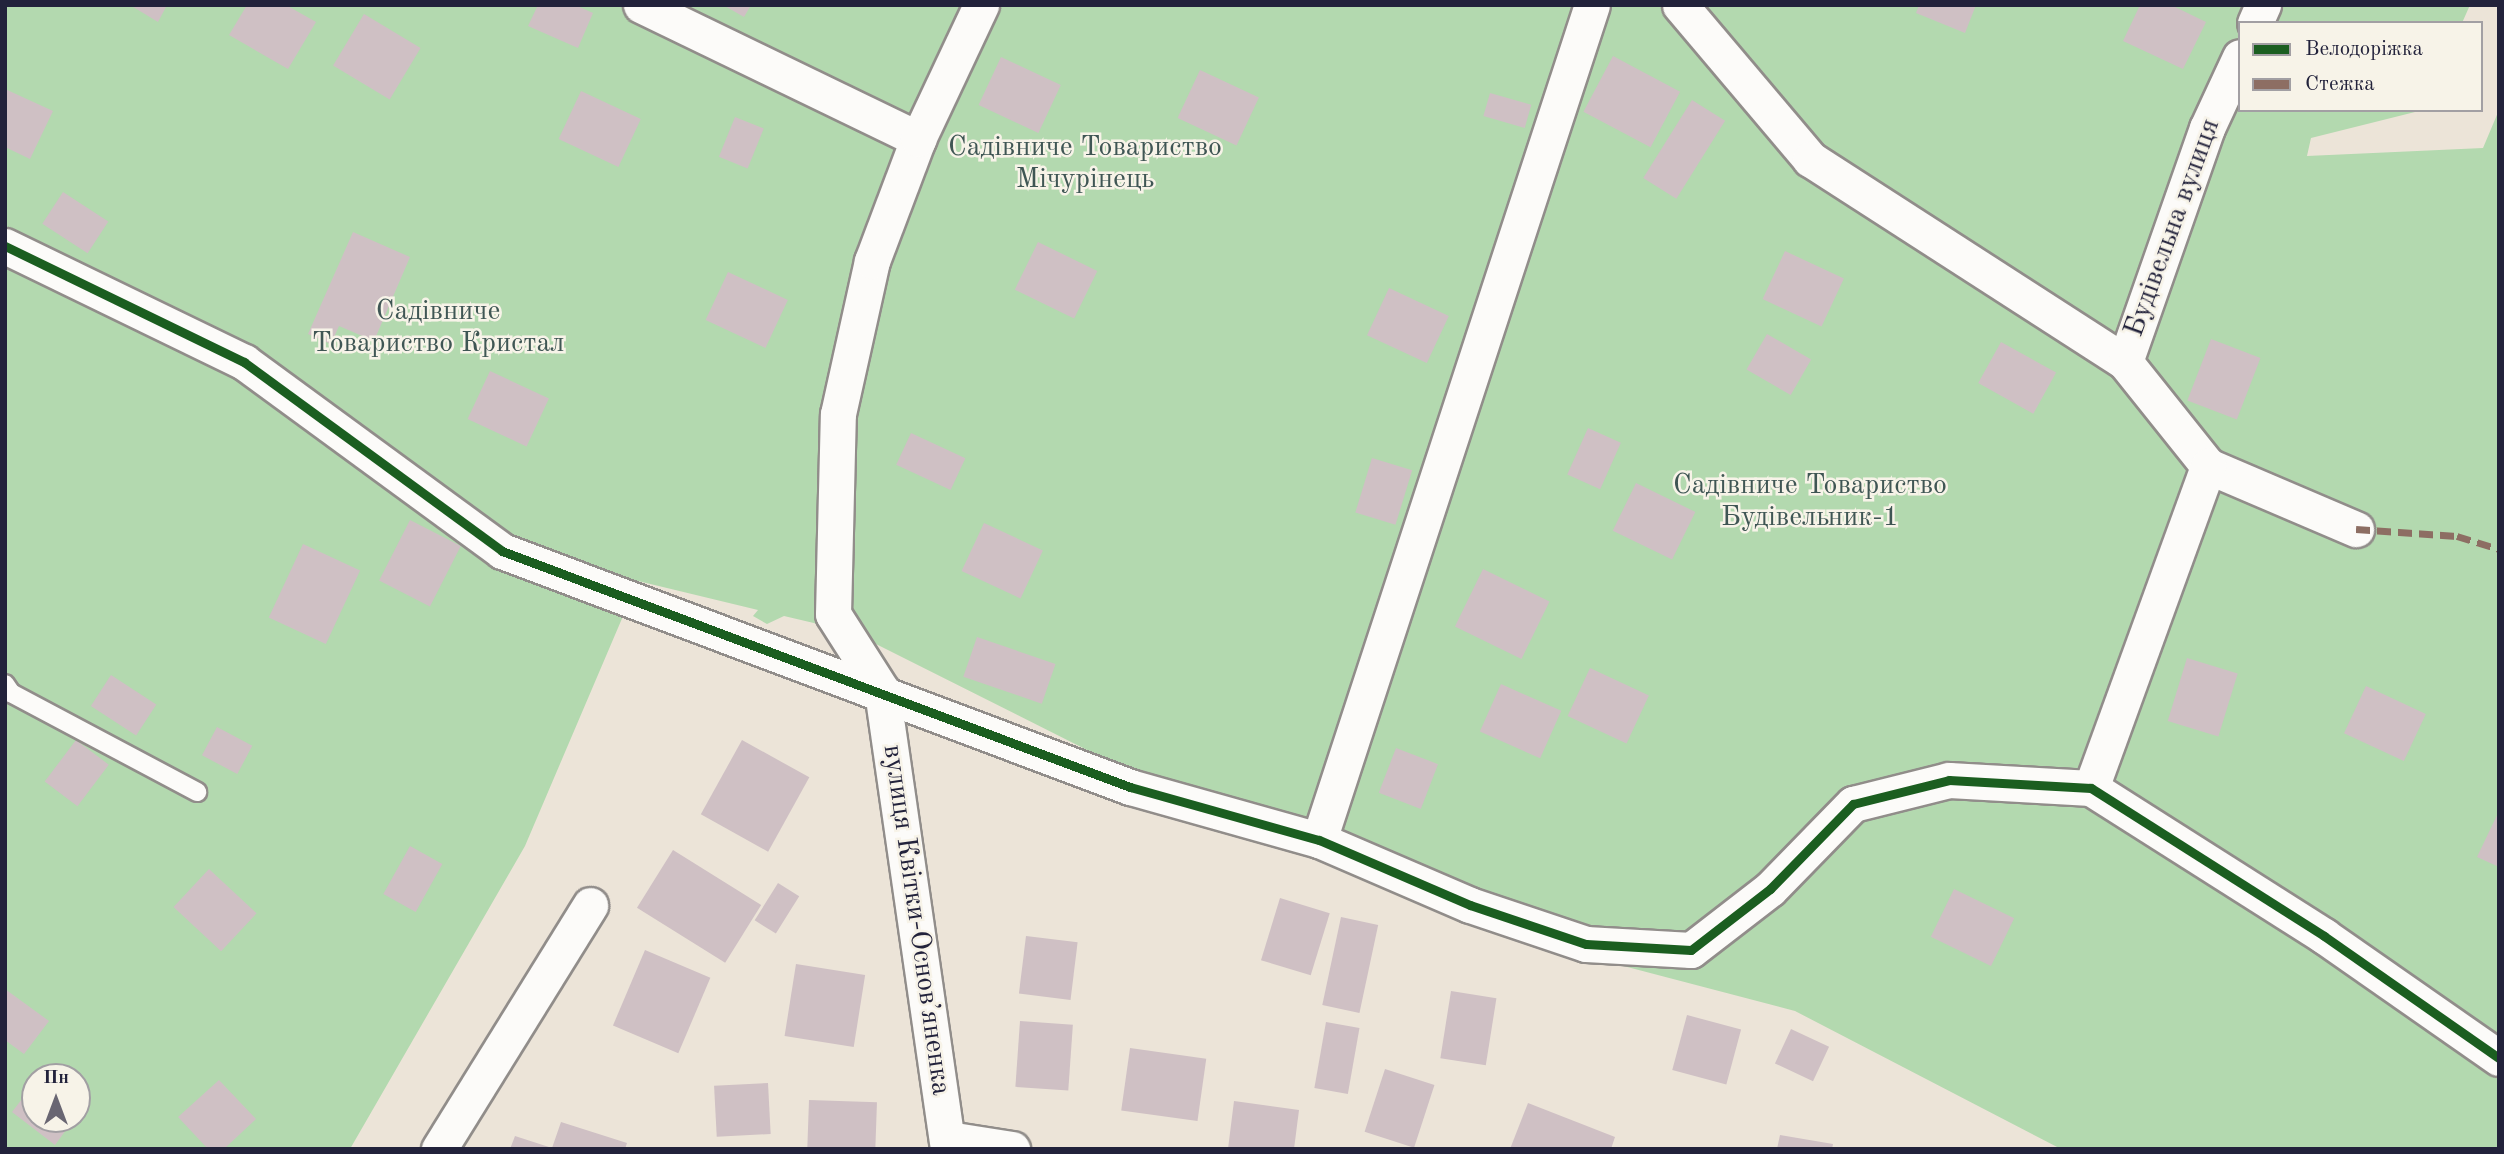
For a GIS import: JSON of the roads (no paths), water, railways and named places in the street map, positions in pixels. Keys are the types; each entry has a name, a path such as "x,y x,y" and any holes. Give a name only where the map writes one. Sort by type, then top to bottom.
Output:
{"street":[{"path":"641,5 918,139"},
{"path":"882,691 832,614 838,414 872,261 918,139 981,5"},
{"path":"1319,840 1592,5"},
{"path":"1681,5 1810,159 2125,362 2208,466 2356,529"},
{"path":"2256,21 2263,5"},
{"name":"Будівельна вулиця","path":"2125,362 2207,128 2238,61"},
{"path":"8,254 244,362 502,551 882,691 1130,787 1319,840 1470,905 1586,944 1690,950 1770,889 1853,804 1949,780 2091,788 2324,936 2499,1058"},
{"path":"2091,788 2208,466"},
{"name":"вулиця Квітки-Основʼяненка","path":"882,691 948,1144"},
{"path":"439,1149 590,905"},
{"path":"948,1144 1012,1149"}],"lane":[{"path":"5,684 11,693 197,792"}],"park label":[{"name":"Садівниче Товариство Мічурінець","path":"1085,164"},
{"name":"Садівниче Товариство Кристал","path":"438,328"},
{"name":"Садівниче Товариство Будівельник-1","path":"1810,502"}]}
